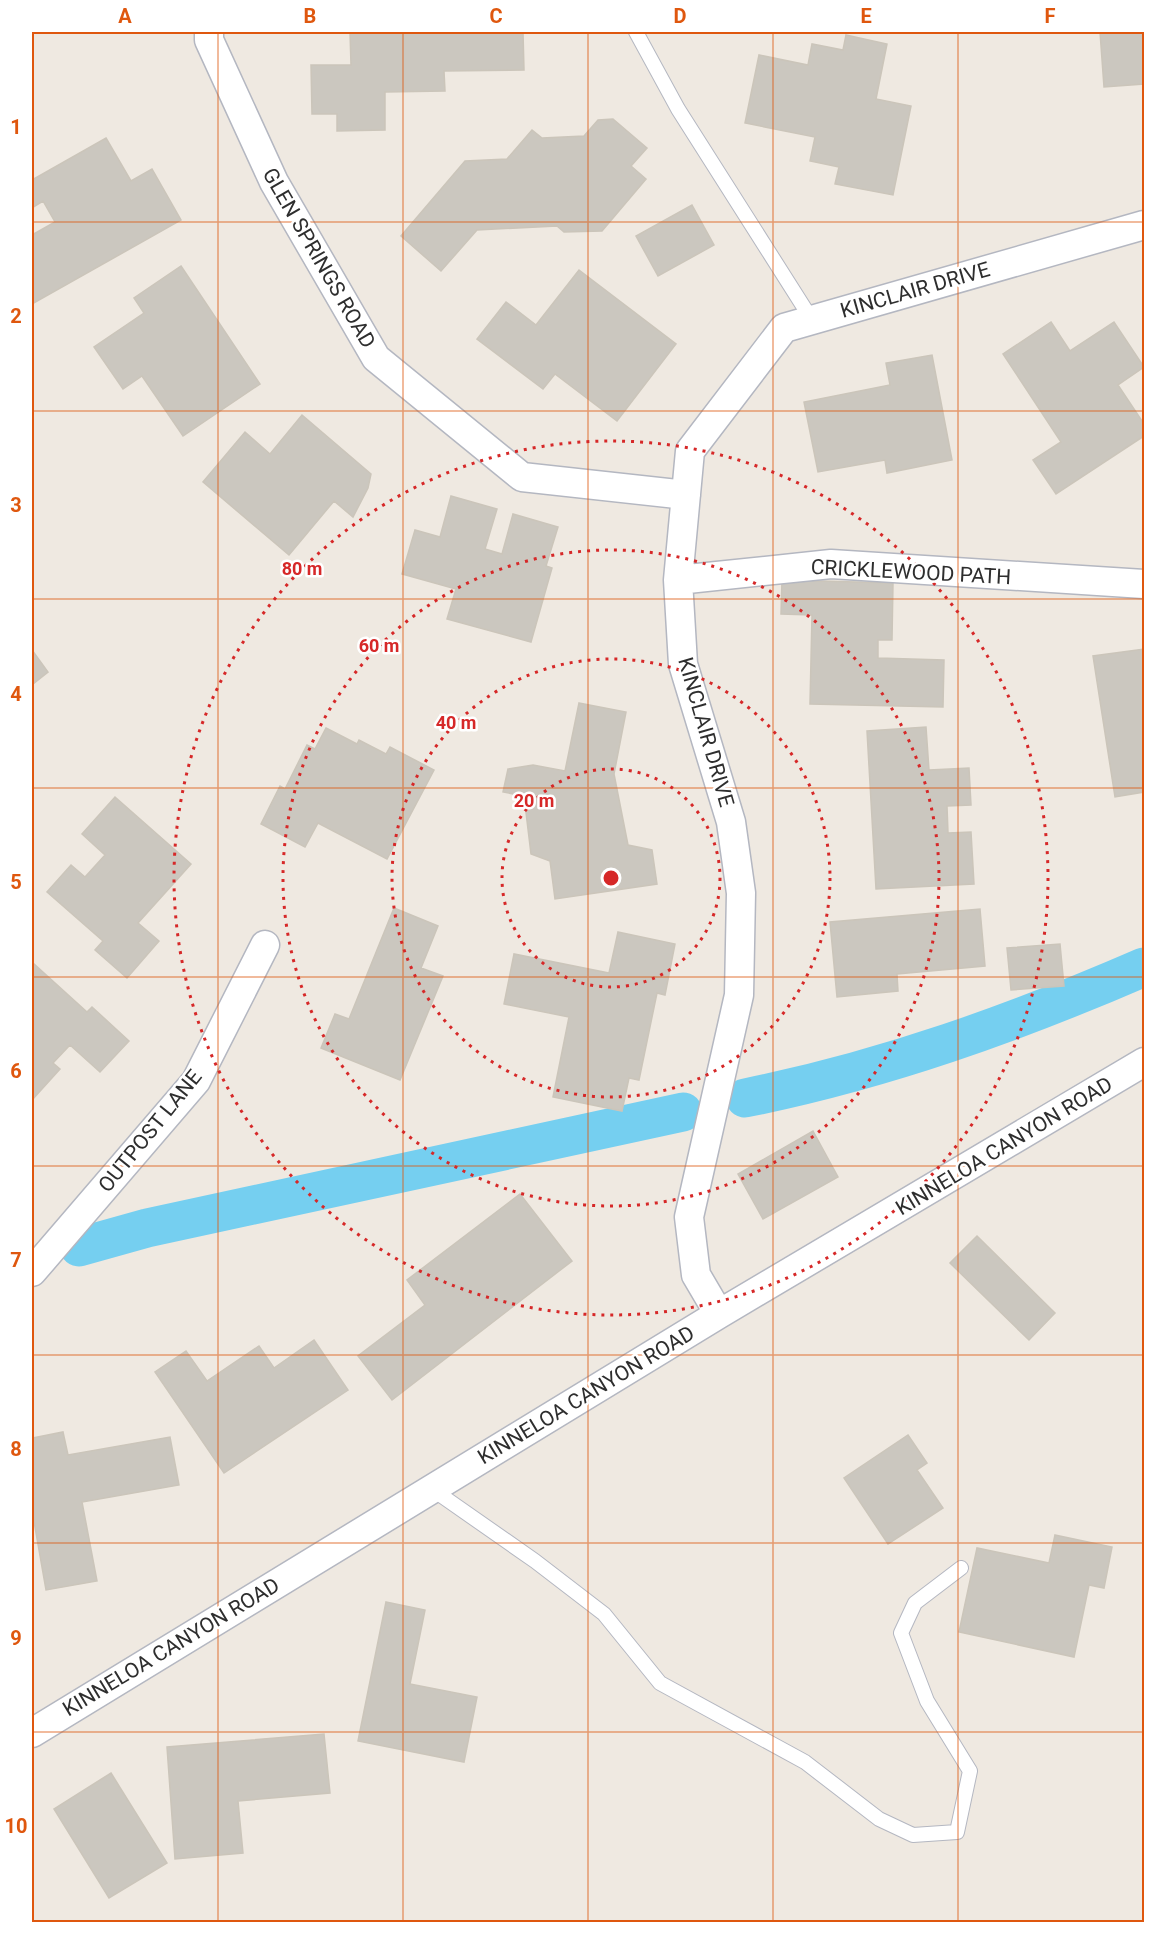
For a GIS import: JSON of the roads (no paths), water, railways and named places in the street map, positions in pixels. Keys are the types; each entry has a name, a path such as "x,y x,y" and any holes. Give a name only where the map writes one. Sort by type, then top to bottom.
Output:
{"street":[{"name":"GLEN SPRINGS ROAD","path":"209,32 209,40 274,182 376,358 522,477 686,495"},
{"name":"KINCLAIR DRIVE","path":"719,1314 696,1275 689,1217 739,995 741,893 731,822 683,664 678,580 690,451 784,328 1144,225"},
{"name":"CRICKLEWOOD PATH","path":"678,580 831,564 1144,584"},
{"name":"OUTPOST LANE","path":"32,1272 195,1081 265,945"},
{"name":"KINNELOA CANYON ROAD","path":"32,1733 719,1314 1144,1062"}],"lane":[{"path":"636,32 678,109 812,320"},
{"path":"432,1489 535,1561 604,1614 660,1683 805,1762 879,1819 913,1835 957,1832 970,1771 927,1701 902,1633 915,1603 961,1568"}],"waterway":[{"path":"745,1098 848,1074 948,1043 998,1026 1144,967"},
{"path":"79,1247 147,1228 683,1112"}]}
